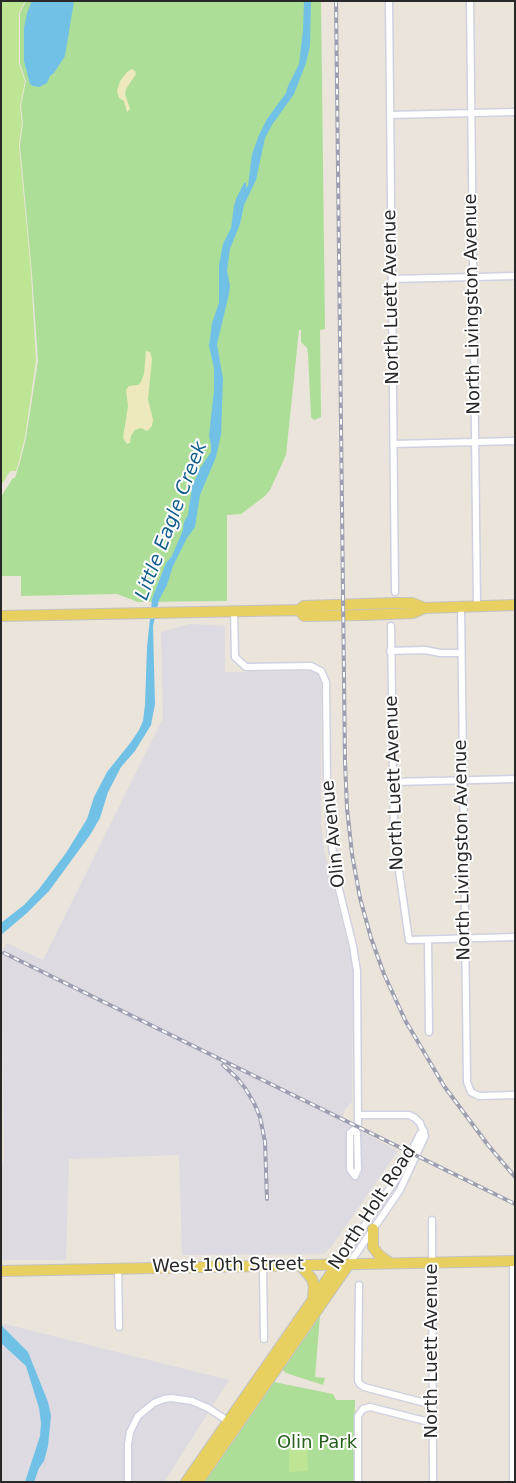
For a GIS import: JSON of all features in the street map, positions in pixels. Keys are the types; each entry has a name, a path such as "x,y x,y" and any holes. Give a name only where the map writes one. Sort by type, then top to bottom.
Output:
{"main road":[{"path":"1,616 299,610 304,606 412,603 425,608 515,605"},
{"path":"374,1229 373,1247 379,1255 390,1263"},
{"name":"West 10th Street","path":"1,1271 514,1261"},
{"name":"North Holt Road","path":"186,1482 232,1424 349,1264"},
{"name":"North Holt Road","path":"198,1482 232,1424 313,1298 337,1265"},
{"path":"301,1266 312,1279 314,1286 313,1298"}],"street":[{"name":"North Luett Avenue","path":"389,1 395,592"},
{"name":"North Livingston Avenue","path":"470,1 477,606"},
{"path":"390,115 515,112"},
{"path":"392,279 515,276"},
{"path":"394,444 515,441"},
{"name":"North Livingston Avenue","path":"461,606 467,1082 472,1093 479,1096 515,1095"},
{"name":"Olin Avenue","path":"234,611 236,657 246,667 311,666 321,671 325,678 327,790 331,839 337,881 356,965 358,1127 350,1134 350,1169 354,1176 358,1169 357,1133 354,1131"},
{"name":"North Luett Avenue","path":"391,626 395,855 408,940 428,940"},
{"path":"390,651 425,650 440,653 461,653"},
{"path":"393,782 515,779"},
{"path":"429,1032 428,940 515,937"},
{"path":"358,1115 409,1115 417,1120 424,1131"},
{"name":"North Holt Road","path":"349,1264 400,1190 425,1136 424,1131"},
{"name":"North Holt Road","path":"337,1265 401,1172 420,1134 424,1131"},
{"name":"North Luett Avenue","path":"432,1220 433,1482"},
{"path":"513,1482 514,1261"},
{"path":"264,1266 264,1339"},
{"path":"118,1268 118,1327"},
{"path":"359,1285 358,1381 364,1387 433,1405"},
{"path":"128,1482 127,1450 130,1432 138,1416 154,1404 168,1399 187,1400 208,1408 232,1424"},
{"path":"358,1482 358,1416 363,1409 370,1407 433,1422"}],"shaded area":[{"path":"190,624 225,626 225,672 315,671 321,678 321,822 324,849 353,966 352,1102 345,1109 342,1121 398,1151 331,1247 323,1254 182,1255 179,1155 69,1159 66,1260 1,1260 1,1173 4,1157 1,953 7,943 43,960 163,718 161,632"},
{"path":"1,1323 229,1380 164,1482 1,1482"}],"green space":[{"path":"1,1 25,1 19,13 19,64 25,81 20,106 22,123 19,145 31,273 36,361 25,437 19,461 16,471 10,471 1,486"},
{"path":"26,1 321,1 325,329 320,330 321,417 314,420 311,417 308,353 307,348 301,342 301,330 299,330 286,455 270,490 265,496 241,514 227,515 227,601 138,602 117,594 21,596 21,576 1,576 1,497 13,478 15,478 20,462 26,438 38,361 20,145 23,123 21,106 26,81 20,64 20,13"},
{"path":"320,1316 315,1377 325,1378 323,1385 286,1373 283,1370 283,1366"},
{"name":"Olin Park","path":"274,1382 333,1394 336,1400 355,1400 354,1482 204,1482"},
{"path":"289,1446 307,1446 308,1471 289,1472"}],"sand":[{"path":"132,69 136,74 126,89 125,94 130,109 127,112 124,101 119,98 117,91 120,81"},
{"path":"146,351 150,352 152,359 148,399 153,420 152,426 147,431 141,428 135,430 131,436 130,443 127,444 123,438 128,406 126,390 129,386 138,385 141,382 144,374"}],"water":[{"path":"32,1 74,1 65,56 47,83 39,87 30,84 24,61 24,28"},
{"path":"304,1 311,1 310,46 306,63 294,94 265,138 256,180 244,205 240,224 230,249 227,271 230,285 229,294 217,344 223,379 221,435 216,457 200,495 195,527 187,538 173,566 167,585 159,600 153,626 155,704 151,725 135,751 121,767 108,792 100,818 90,835 49,891 1,935 1,923 24,905 39,889 66,853 87,819 94,797 107,772 131,742 143,721 152,599 166,563 172,556 183,530 184,522 188,515 192,487 199,470 211,452 209,436 214,390 214,368 209,346 212,323 219,303 219,265 223,244 231,228 236,199 244,183 246,183 246,188 248,186 252,154 259,135 267,119 286,93 299,64"},
{"path":"1,1325 28,1352 48,1402 51,1416 48,1446 44,1461 39,1468 34,1482 25,1482 40,1436 39,1408 26,1366 1,1343"}],"railway":[{"path":"336,1 345,762 352,854 360,898 371,938 384,974 405,1020 444,1086 488,1145 515,1177"},
{"path":"4,953 515,1204"},
{"path":"223,1065 245,1088 260,1117 265,1142 267,1199"}],"water label":[{"name":"Little Eagle Creek","path":"172,521"}]}
